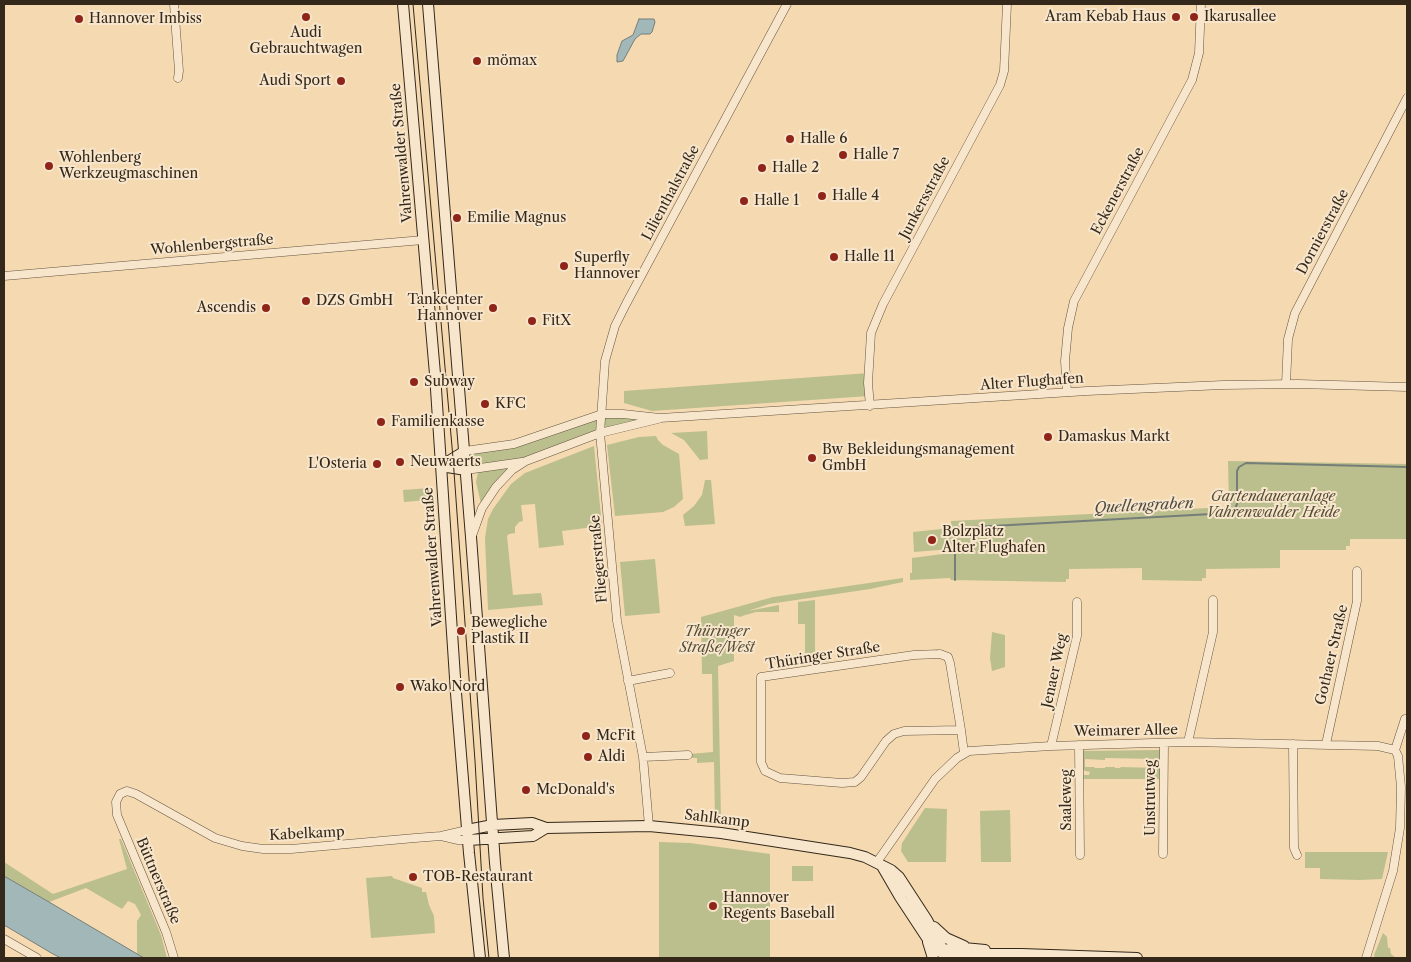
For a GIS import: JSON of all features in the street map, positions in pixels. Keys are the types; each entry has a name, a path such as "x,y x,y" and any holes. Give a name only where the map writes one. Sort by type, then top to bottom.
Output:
{"main road":[{"name":"Vahrenwalder Straße","path":"403,4 435,374 456,693 480,958"},
{"path":"428,4 465,451 493,839 504,958"},
{"path":"441,466 465,451"},
{"path":"441,466 466,470"},
{"name":"Sahlkamp","path":"468,835 493,826 532,824 546,828 649,826 721,833 850,853 892,870 899,877 928,920 966,954"},
{"name":"Sahlkamp","path":"468,835 493,839 533,836 546,828"},
{"path":"879,864 927,938 941,956"},
{"name":"Sahlkamp","path":"928,920 941,956 953,947 966,954 1137,958"},
{"path":"927,938 933,958"}],"street":[{"path":"174,4 178,78"},
{"name":"Lilienthalstraße","path":"600,433 606,361 615,326 787,4"},
{"name":"Junkersstraße","path":"870,406 868,383 872,333 883,304 1000,85 1004,71 1007,4"},
{"name":"Eckenerstraße","path":"1067,392 1065,361 1068,328 1074,302 1192,80 1199,53 1202,4"},
{"name":"Dornierstraße","path":"1286,384 1288,339 1292,320 1407,98"},
{"name":"Wohlenbergstraße","path":"4,276 422,240"},
{"name":"Alter Flughafen","path":"465,451 514,444 602,414 660,418 1067,392 1286,384 1407,387"},
{"name":"Alter Flughafen","path":"471,537 482,508 496,487 512,470 526,461 600,433 660,418"},
{"name":"Fliegerstraße","path":"600,433 617,621 643,757 649,826"},
{"name":"Alter Flughafen","path":"466,470 526,461"},
{"name":"Gothaer Straße","path":"1326,744 1357,601 1357,571"},
{"path":"1188,742 1213,632 1213,600"},
{"name":"Jenaer Weg","path":"1051,746 1077,636 1077,602"},
{"name":"Thüringer Straße","path":"961,730 904,731 894,734 886,741 862,777 855,782 842,783 780,778 765,771 761,762 761,677 914,655 940,654 948,657 950,663 961,730 964,753"},
{"path":"628,681 670,673"},
{"path":"1366,958 1393,871 1402,803 1398,756 1395,750 1405,720 1407,720"},
{"name":"Weimarer Allee","path":"964,753 1051,746 1188,742 1378,746 1395,750"},
{"name":"Unstrutweg","path":"1163,854 1164,743"},
{"path":"1293,744 1294,848 1297,855"},
{"name":"Saaleweg","path":"1079,745 1080,855"},
{"path":"879,864 935,779 964,753"},
{"path":"643,757 688,755"},
{"name":"Kabelkamp","path":"117,815 116,802 118,797 127,791 136,794 215,838 242,846 263,848 291,849 441,836 458,840 468,835"},
{"name":"Büttnerstraße","path":"117,815 166,932 174,958"},
{"path":"4,939 37,958"}],"green space":[{"path":"869,373 869,396 652,411 624,403 624,391"},
{"path":"602,414 660,418 618,429 513,470 482,508 476,482 479,468 475,468 473,450 514,444"},
{"path":"707,431 708,459 700,460 684,440 671,433"},
{"path":"656,436 663,445 679,454 683,499 674,507 663,512 615,516 607,445 639,437"},
{"path":"594,446 602,526 562,531 564,545 539,548 535,504 521,505 523,521 519,522 515,527 515,533 507,536 513,595 541,593 543,605 488,610 485,538 488,519 493,509 511,484 525,473"},
{"name":"Gartendaueranlage Vahrenwalder Heide","path":"1228,461 1407,464 1407,539 1350,539 1350,546 1346,546 1346,550 1280,550 1280,568 1206,569 1206,578 1202,578 1202,581 1142,580 1142,568 1069,569 1069,579 1066,579 1066,582 951,580 950,578 910,580 912,558 951,553 951,549 914,552 913,532 951,528 951,521 1229,507"},
{"path":"705,480 711,480 715,524 685,526 683,515 694,506 702,495"},
{"path":"430,488 431,498 404,502 403,490"},
{"path":"655,559 660,613 625,616 620,562"},
{"name":"Thüringer Straße/West","path":"903,578 903,582 870,589 769,604 748,611 779,605 779,612 756,612 741,617 734,615 734,661 718,666 721,818 715,819 714,762 697,763 697,758 691,758 690,754 713,752 712,674 702,674 701,617 773,597"},
{"path":"815,600 815,658 827,659 827,653 831,653 831,661 805,664 805,624 798,624 798,602"},
{"path":"992,632 1005,635 1005,667 992,671 990,658"},
{"path":"1160,750 1161,777 1159,779 1082,779 1082,775 1089,775 1090,772 1082,770 1082,751","holes":["1085,759 1156,759 1157,768 1085,767"]},
{"path":"925,808 947,809 946,862 908,862 901,851 902,843"},
{"path":"1010,810 1011,862 981,862 980,811"},
{"path":"119,839 121,839 161,935 167,958 144,958 137,954 137,921 141,915 135,904 128,901 122,909 86,888 49,902 4,876 4,862 53,894 127,869"},
{"name":"Hannover Regents Baseball","path":"659,842 690,843 770,854 770,958 659,958"},
{"path":"1305,852 1388,852 1382,879 1360,880 1320,879 1320,868 1305,868"},
{"path":"792,866 813,866 813,881 792,881"},
{"path":"392,876 422,888 422,892 426,892 434,916 435,933 371,938 366,878"},
{"path":"1383,933 1387,937 1388,948 1390,948 1391,954 1396,958 1375,958 1374,955"}],"shaded area":[{"path":"639,19 654,19 652,32 650,34 641,34 635,39 623,61 617,62 617,55 622,41 633,35"},
{"path":"4,876 144,958 61,958 53,954 4,925"}],"waterway":[{"name":"Quellengraben","path":"955,580 955,528 1230,513 1234,511 1237,504 1237,471 1239,467 1246,463 1407,467"}],"tram line":[{"path":"413,4 453,458 483,898 489,958"}],"place":[{"name":"Audi Gebrauchtwagen","path":"306,17"},
{"name":"Aram Kebab Haus","path":"1176,17"},
{"name":"Ikarusallee","path":"1194,17"},
{"name":"Hannover Imbiss","path":"79,19"},
{"name":"mömax","path":"477,61"},
{"name":"Audi Sport","path":"341,81"},
{"name":"Halle 6","path":"790,139"},
{"name":"Halle 7","path":"843,155"},
{"name":"Wohlenberg Werkzeugmaschinen","path":"49,166"},
{"name":"Halle 2","path":"762,168"},
{"name":"Halle 4","path":"822,196"},
{"name":"Halle 1","path":"744,201"},
{"name":"Emilie Magnus","path":"457,218"},
{"name":"Halle 11","path":"834,257"},
{"name":"Superfly Hannover","path":"564,266"},
{"name":"DZS GmbH","path":"306,301"},
{"name":"Ascendis","path":"266,308"},
{"name":"Tankcenter Hannover","path":"493,308"},
{"name":"FitX","path":"532,321"},
{"name":"Subway","path":"414,382"},
{"name":"KFC","path":"485,404"},
{"name":"Familienkasse","path":"381,422"},
{"name":"Damaskus Markt","path":"1048,437"},
{"name":"Bw Bekleidungsmanagement GmbH","path":"812,458"},
{"name":"Neuwaerts","path":"400,462"},
{"name":"L'Osteria","path":"377,464"},
{"name":"Bolzplatz Alter Flughafen","path":"932,540"},
{"name":"Bewegliche Plastik II","path":"461,631"},
{"name":"Wako Nord","path":"400,687"},
{"name":"McFit","path":"586,736"},
{"name":"Aldi","path":"588,757"},
{"name":"McDonald's","path":"526,790"},
{"name":"TOB-Restaurant","path":"413,877"},
{"name":"Hannover Regents Baseball","path":"713,906"}]}
